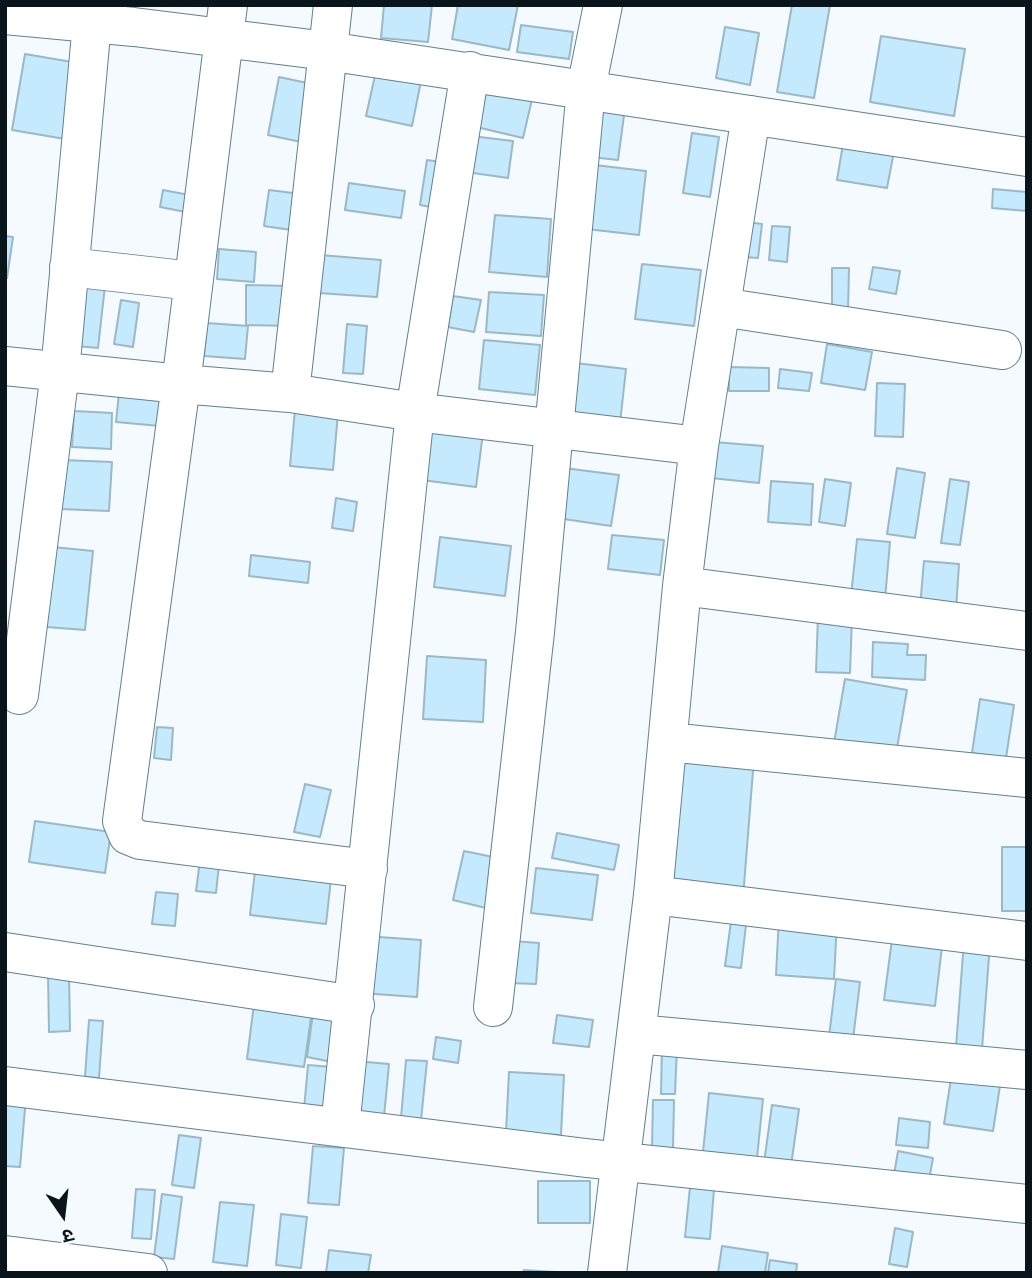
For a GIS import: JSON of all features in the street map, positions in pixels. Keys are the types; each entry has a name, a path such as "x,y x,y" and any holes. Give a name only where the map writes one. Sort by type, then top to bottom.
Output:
{"street":[{"path":"290,393 333,5"},
{"path":"493,1007 535,632 586,89 603,5"},
{"path":"5,15 135,16 226,22 327,51 1027,157"},
{"path":"19,695 60,372 69,267 69,16"},
{"path":"226,22 181,384 122,821 128,835 140,840 368,869"},
{"path":"340,1127 355,1005 415,412 470,71"},
{"path":"607,1273 653,895 682,586 699,446 751,115"},
{"path":"69,267 193,281"},
{"path":"721,307 1002,351"},
{"path":"5,366 290,393 415,412 699,446"},
{"path":"682,586 1027,631"},
{"path":"668,742 1027,778"},
{"path":"653,895 1027,941"},
{"path":"5,952 355,1005"},
{"path":"637,1034 1027,1070"},
{"path":"5,1086 621,1161 1027,1204"},
{"path":"5,1255 148,1273"}],"building":[{"path":"384,5 432,5 428,42 381,38"},
{"path":"458,5 518,5 509,50 452,39"},
{"path":"792,5 830,5 814,98 777,92"},
{"path":"521,25 573,32 569,59 517,52"},
{"path":"725,27 759,33 750,85 716,78"},
{"path":"881,36 965,49 954,116 870,102"},
{"path":"25,54 78,63 65,139 12,130"},
{"path":"376,71 421,81 412,126 366,116"},
{"path":"279,77 317,85 306,143 268,135"},
{"path":"478,83 533,95 523,138 468,125"},
{"path":"598,104 625,108 618,160 591,157"},
{"path":"692,133 719,137 710,197 683,193"},
{"path":"463,135 513,141 508,178 459,171"},
{"path":"844,138 895,146 887,188 837,180"},
{"path":"427,160 448,163 441,209 420,205"},
{"path":"586,164 646,171 639,235 578,228"},
{"path":"349,183 405,191 401,218 345,210"},
{"path":"993,189 1027,192 1027,211 992,208"},
{"path":"163,190 200,197 196,214 160,207"},
{"path":"269,190 309,195 305,232 264,226"},
{"path":"495,215 551,219 547,277 489,272"},
{"path":"748,222 762,224 758,258 744,257"},
{"path":"772,226 790,227 787,262 769,260"},
{"path":"5,236 13,237 7,278 5,278"},
{"path":"219,249 256,252 254,282 217,279"},
{"path":"320,255 381,260 377,297 318,293"},
{"path":"642,264 701,270 694,326 635,319"},
{"path":"873,267 900,271 896,294 869,289"},
{"path":"832,268 849,268 848,311 832,311"},
{"path":"84,275 106,277 98,348 76,346"},
{"path":"246,285 292,286 291,326 246,325"},
{"path":"489,292 544,295 541,336 486,332"},
{"path":"453,296 481,300 474,332 448,327"},
{"path":"121,300 139,303 133,347 114,344"},
{"path":"207,323 248,326 245,359 204,356"},
{"path":"347,324 367,326 363,374 343,373"},
{"path":"484,340 540,345 535,395 479,389"},
{"path":"827,344 872,352 865,390 821,383"},
{"path":"567,362 626,369 620,423 560,417"},
{"path":"729,367 769,368 769,391 729,391"},
{"path":"780,369 812,373 809,391 778,388"},
{"path":"877,383 905,384 903,437 875,436"},
{"path":"119,393 163,398 160,426 116,422"},
{"path":"295,409 338,413 333,470 290,466"},
{"path":"74,411 112,413 111,449 72,447"},
{"path":"421,425 483,433 476,487 414,479"},
{"path":"714,442 763,446 759,483 711,478"},
{"path":"63,460 112,462 109,511 60,509"},
{"path":"564,468 619,475 611,526 557,518"},
{"path":"897,468 925,473 915,538 887,534"},
{"path":"825,479 851,483 845,526 819,522"},
{"path":"950,479 969,482 960,545 941,543"},
{"path":"771,481 813,484 811,525 768,522"},
{"path":"336,498 357,502 353,531 332,528"},
{"path":"612,535 664,540 660,575 608,569"},
{"path":"440,537 511,546 505,596 434,587"},
{"path":"857,539 890,542 885,599 851,596"},
{"path":"43,546 93,551 85,630 34,626"},
{"path":"251,555 310,562 308,583 249,576"},
{"path":"924,561 959,564 956,610 920,607"},
{"path":"818,616 852,617 850,673 816,672"},
{"path":"873,642 908,644 907,655 926,655 925,680 872,677"},
{"path":"427,656 486,660 483,722 423,719"},
{"path":"845,679 907,690 896,754 834,743"},
{"path":"980,699 1014,705 1006,758 972,753"},
{"path":"157,727 173,728 171,760 154,758"},
{"path":"681,752 754,758 743,898 669,892"},
{"path":"305,784 331,790 320,837 294,832"},
{"path":"35,821 111,832 105,873 29,862"},
{"path":"557,833 619,845 614,870 552,858"},
{"path":"1002,847 1027,847 1027,911 1002,911"},
{"path":"464,851 498,858 486,908 453,900"},
{"path":"201,853 220,855 216,893 196,891"},
{"path":"256,862 332,870 326,924 250,915"},
{"path":"536,868 598,875 592,920 531,913"},
{"path":"156,892 178,894 175,926 152,924"},
{"path":"732,914 747,916 741,968 725,966"},
{"path":"779,917 837,921 834,979 776,975"},
{"path":"893,932 943,938 935,1006 884,1000"},
{"path":"365,936 421,940 417,997 361,993"},
{"path":"512,941 539,943 536,984 509,983"},
{"path":"964,941 990,943 982,1049 956,1047"},
{"path":"48,973 69,973 70,1031 49,1032"},
{"path":"836,979 860,982 853,1039 829,1037"},
{"path":"255,996 313,1004 304,1067 247,1059"},
{"path":"313,1013 343,1018 337,1063 307,1057"},
{"path":"557,1015 593,1020 589,1047 553,1043"},
{"path":"89,1020 103,1021 99,1078 85,1077"},
{"path":"436,1037 461,1041 458,1063 433,1059"},
{"path":"662,1046 677,1046 675,1094 661,1094"},
{"path":"406,1060 427,1061 421,1120 401,1118"},
{"path":"355,1061 389,1064 384,1117 349,1114"},
{"path":"308,1065 332,1067 327,1122 303,1120"},
{"path":"509,1072 564,1075 561,1135 506,1132"},
{"path":"952,1072 1001,1079 993,1131 944,1124"},
{"path":"709,1093 763,1099 757,1158 703,1152"},
{"path":"5,1096 26,1097 20,1167 5,1166"},
{"path":"653,1100 674,1100 673,1148 652,1148"},
{"path":"772,1105 799,1109 791,1166 764,1163"},
{"path":"899,1118 930,1122 928,1148 896,1145"},
{"path":"179,1135 201,1138 194,1188 172,1185"},
{"path":"313,1146 344,1148 339,1205 308,1203"},
{"path":"898,1151 933,1158 929,1180 894,1175"},
{"path":"538,1181 590,1181 590,1223 538,1223"},
{"path":"690,1187 714,1189 710,1239 685,1237"},
{"path":"136,1189 155,1190 151,1239 132,1238"},
{"path":"162,1194 182,1197 174,1259 154,1257"},
{"path":"220,1202 254,1205 247,1266 213,1262"},
{"path":"281,1214 307,1217 301,1268 276,1265"},
{"path":"895,1228 913,1232 907,1267 889,1264"},
{"path":"722,1246 768,1253 765,1273 718,1273"},
{"path":"329,1250 371,1255 368,1273 326,1273"},
{"path":"770,1260 797,1264 796,1273 768,1273"},
{"path":"524,1270 554,1272 554,1273 523,1273"}]}
